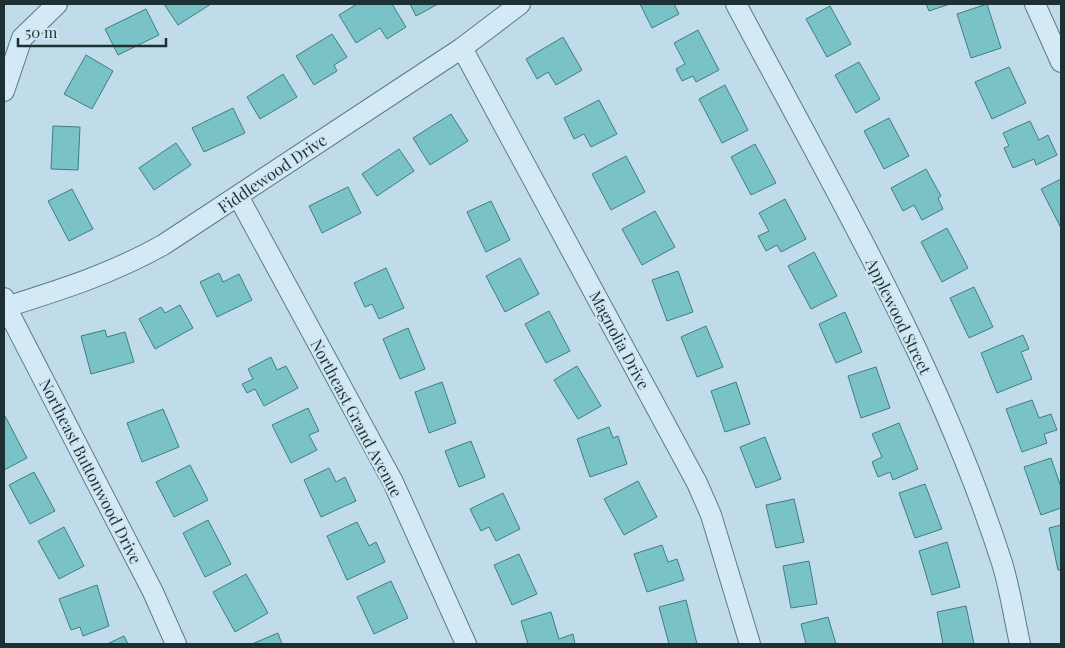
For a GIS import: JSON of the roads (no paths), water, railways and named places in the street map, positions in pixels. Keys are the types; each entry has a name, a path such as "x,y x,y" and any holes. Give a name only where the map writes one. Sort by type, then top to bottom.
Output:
{"street":[{"path":"4,91 22,38 57,4"},
{"name":"Fiddlewood Drive","path":"5,302 88,282 126,266 163,245 462,48 520,4"},
{"name":"Applewood Street","path":"736,4 878,271 942,405 984,510 1002,565 1020,644"},
{"path":"1035,4 1061,62"},
{"name":"Magnolia Drive","path":"462,48 697,483 711,515 750,644"},
{"name":"Northeast Grand Avenue","path":"238,196 393,482 466,644"},
{"name":"Northeast Buttonwood Drive","path":"5,302 153,592 176,644"}]}
